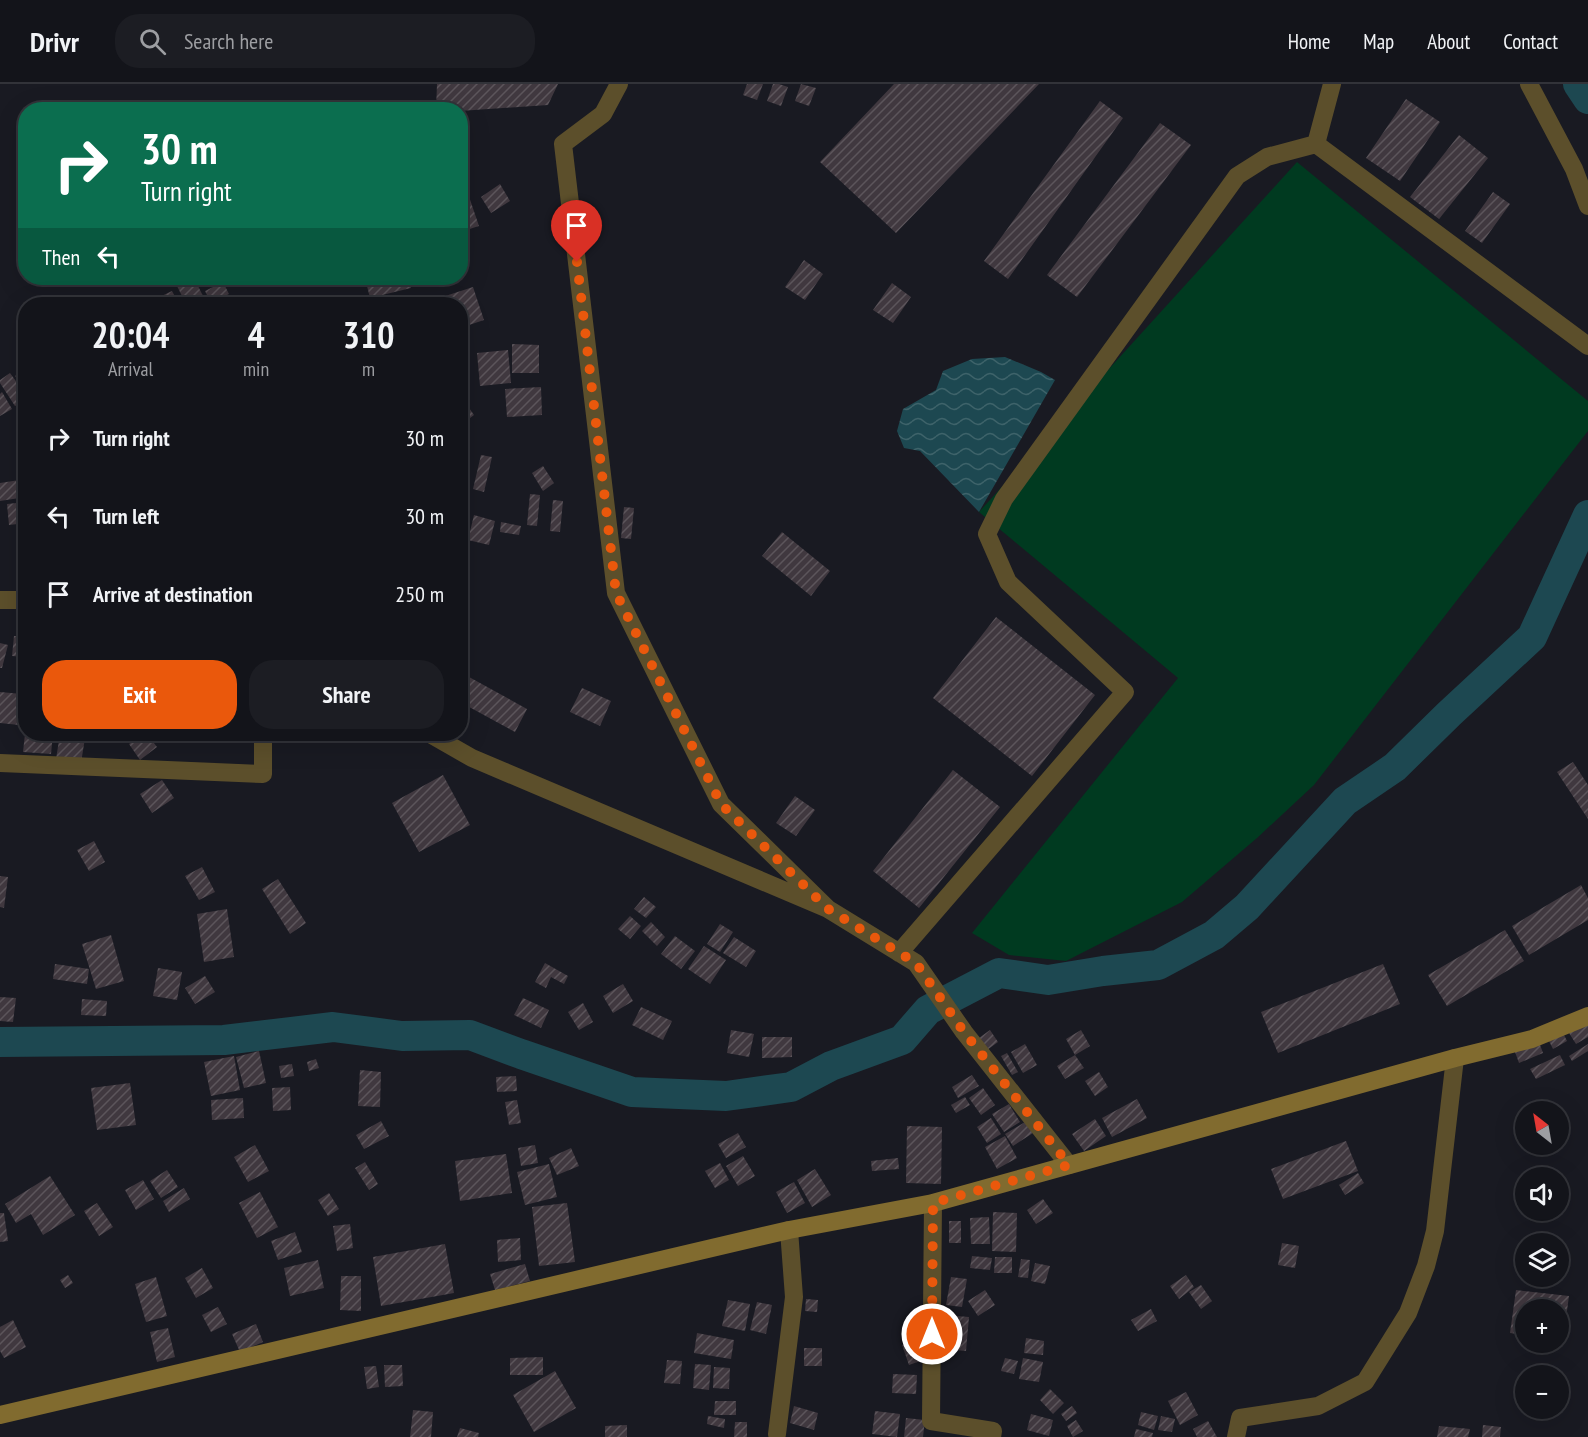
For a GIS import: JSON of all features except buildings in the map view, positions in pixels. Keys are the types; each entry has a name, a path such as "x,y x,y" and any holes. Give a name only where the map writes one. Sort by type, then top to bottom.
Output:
{"main road":[{"path":"0,1415 789,1230 933,1203 1455,1058 1532,1039 1588,1016"}],"street":[{"path":"618,84 603,114 563,144 616,593 721,804 828,909"},
{"path":"1316,144 1332,84"},
{"path":"1529,84 1574,169 1588,207"},
{"path":"899,953 1125,692 1008,582 987,534 1004,499 1237,177 1267,157 1316,144"},
{"path":"1316,144 1588,345"},
{"path":"0,600 18,600"},
{"path":"0,763 263,774 263,741"},
{"path":"442,741 472,758 828,909 916,963 964,1032 1069,1165"},
{"path":"1236,1437 1240,1418 1318,1406 1365,1382 1408,1314 1426,1266 1435,1231 1455,1058"},
{"path":"933,1203 932,1421 993,1431 992,1437"},
{"path":"777,1434 794,1297 789,1230"}],"green space":[{"path":"1297,162 1588,401 1588,431 1314,785 1257,838 1182,902 1066,961 1009,955 972,933 1178,678 979,512"}],"water":[{"path":"1005,357 1055,380 979,512 920,451 904,448 897,431 903,409 936,390 943,371 972,359"}],"waterway":[{"path":"1578,84 1588,99"},
{"path":"0,1042 224,1040 333,1027 402,1036 470,1035 632,1092 726,1096 791,1087 831,1066 902,1040 928,1010 999,973 1048,980 1158,965 1214,935 1247,907 1345,801 1395,767 1532,637 1588,515"}],"route":[{"path":"577,262 616,593 721,804 828,909 916,963 964,1032 1069,1165 933,1203 932,1334"}]}
